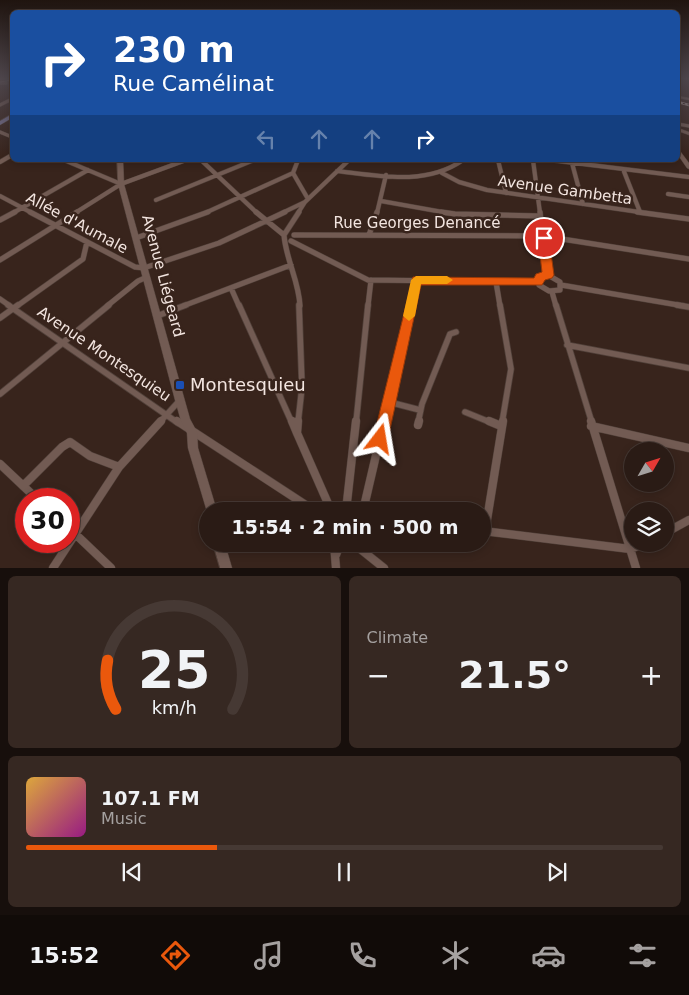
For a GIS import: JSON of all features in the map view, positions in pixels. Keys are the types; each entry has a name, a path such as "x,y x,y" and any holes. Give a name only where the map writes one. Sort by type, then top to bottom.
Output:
{"street":[{"path":"680,155 689,167"},
{"path":"68,162 121,184"},
{"name":"Avenue Liégeard","path":"120,162 121,184 186,421 192,432 193,448 208,502"},
{"path":"0,260 121,184 180,162"},
{"path":"203,162 264,220 285,233 294,235 291,242"},
{"path":"156,200 249,162"},
{"path":"136,238 187,221 293,173 297,162"},
{"path":"297,433 302,387 298,289 284,243 285,233 306,201 347,162"},
{"path":"337,171 418,177 442,173 461,162"},
{"path":"498,162 506,193"},
{"path":"533,162 548,275"},
{"path":"565,162 689,177"},
{"path":"572,163 583,204"},
{"path":"78,176 82,168"},
{"path":"623,169 640,212"},
{"path":"0,220 88,170"},
{"path":"293,173 306,201"},
{"name":"Avenue Gambetta","path":"442,173 473,187 689,219"},
{"path":"369,235 381,201 386,175"},
{"path":"668,194 689,197"},
{"name":"Allée d'Aumale","path":"0,196 135,267 144,268"},
{"path":"144,268 219,243 306,201"},
{"path":"381,201 455,214 525,214 540,216"},
{"name":"Rue Georges Denancé","path":"294,235 543,236 689,259"},
{"path":"0,318 83,259 86,242"},
{"path":"284,243 291,242 371,280 538,282"},
{"path":"158,316 291,265"},
{"path":"538,282 540,277 548,275 556,278 561,285 689,308"},
{"path":"0,394 138,281 147,278"},
{"path":"347,502 371,280"},
{"path":"365,502 416,280"},
{"path":"489,502 511,364 496,282"},
{"path":"538,282 543,289 552,292 560,290 561,285"},
{"path":"232,288 327,502"},
{"path":"552,292 624,531"},
{"name":"Avenue Montesquieu","path":"0,299 192,432 301,502"},
{"path":"418,425 420,410 450,334 456,332"},
{"path":"567,345 689,368"},
{"path":"80,520 119,467 180,400"},
{"path":"389,402 420,410"},
{"path":"465,412 502,426"},
{"path":"591,426 689,448"},
{"path":"0,464 23,486 62,447 70,442 90,456 119,467"},
{"path":"674,528 689,520"},
{"path":"491,532 624,549"},
{"path":"80,539 111,568"},
{"path":"221,552 226,568"},
{"path":"335,552 336,568"},
{"path":"336,558 338,552"},
{"path":"364,552 384,568"},
{"path":"631,552 636,568"},
{"path":"53,568 61,553"}],"slow traffic":[{"path":"409,316 416,280 447,280"}],"place":[{"name":"Montesquieu","path":"180,385"}],"route":[{"path":"380,439 416,280 538,282 540,277 548,275 544,238"}]}
